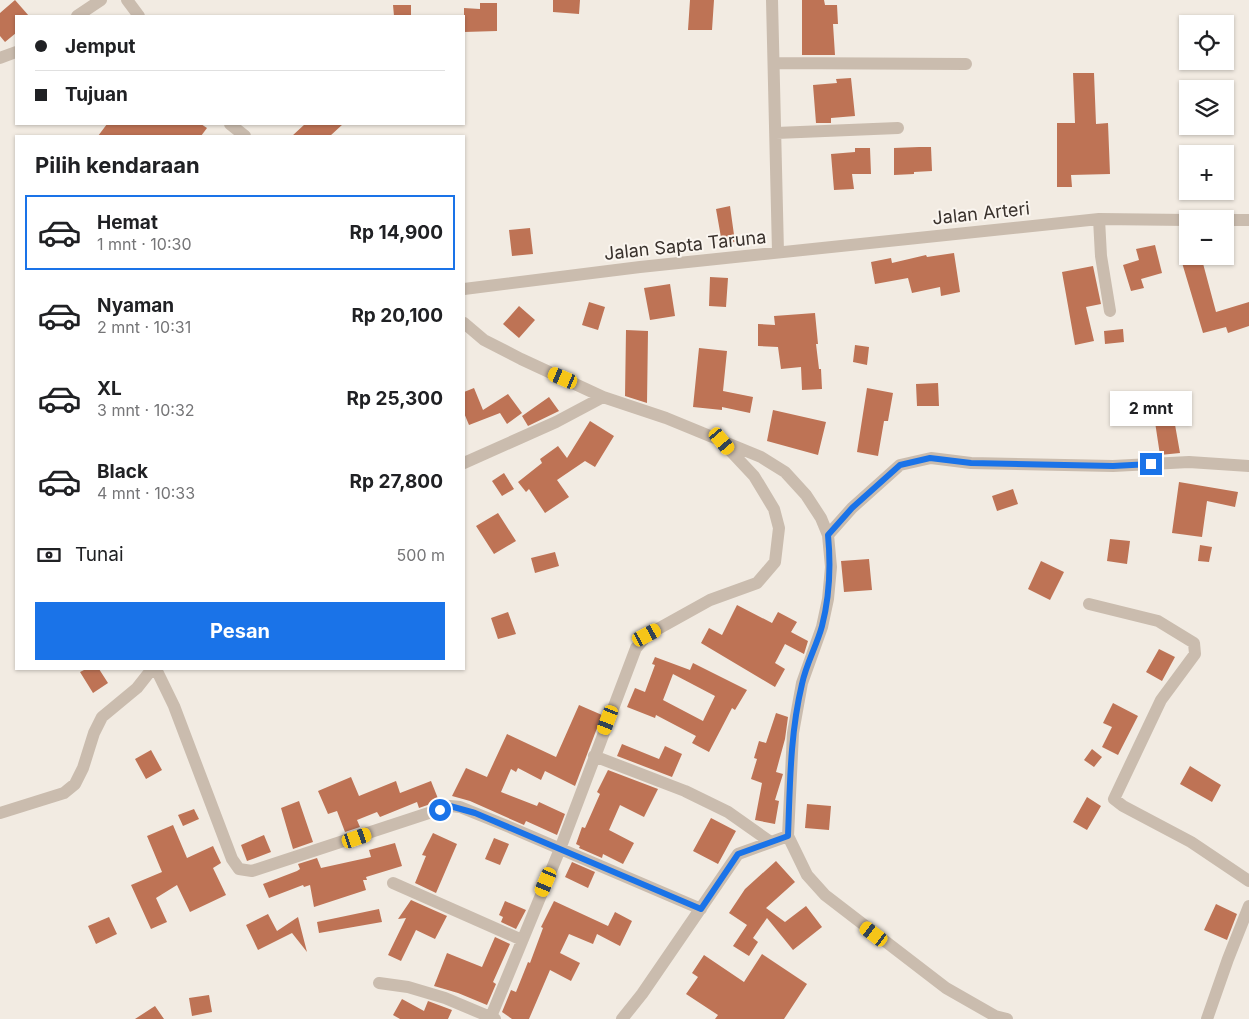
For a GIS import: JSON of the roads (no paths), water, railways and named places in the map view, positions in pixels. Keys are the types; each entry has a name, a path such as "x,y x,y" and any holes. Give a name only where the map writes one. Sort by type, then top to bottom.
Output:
{"street":[{"path":"78,15 101,0"},
{"path":"127,0 138,15"},
{"name":"Jalan Sapta Taruna","path":"465,289 778,252 772,0"},
{"path":"0,58 15,52"},
{"path":"774,63 966,64"},
{"path":"231,125 244,135"},
{"path":"776,133 898,128"},
{"path":"1099,219 1101,256 1110,311"},
{"name":"Jalan Arteri","path":"778,252 1099,219 1179,220"},
{"path":"1234,220 1249,220"},
{"path":"465,324 484,340 513,356 603,396 666,418 761,457 785,472 806,495 821,518 828,535 831,567 828,599 822,627 802,682 793,732 788,836 807,875 825,895 946,988 994,1016 1007,1019"},
{"path":"465,463 556,422 603,396"},
{"path":"379,983 408,987 445,998 492,1019 522,940 560,850 594,756 640,642 647,635 710,600 757,583 775,562 779,528 774,509 754,476 722,441"},
{"path":"828,535 852,508 900,465 930,458 971,463 1113,466 1189,462 1249,466"},
{"path":"1088,604 1158,621 1194,643 1195,648 1194,654 1161,700 1114,799 1191,842 1249,881"},
{"path":"0,813 64,793 75,784 83,768 94,733 102,718 138,688 151,670"},
{"path":"156,670 174,706 232,858 239,869 252,872 450,806 460,807 507,826 701,909"},
{"path":"594,756 685,791 728,812 769,842"},
{"path":"622,1019 642,994 738,854 788,836"},
{"path":"393,883 522,940"},
{"path":"1207,1019 1249,906"}]}
